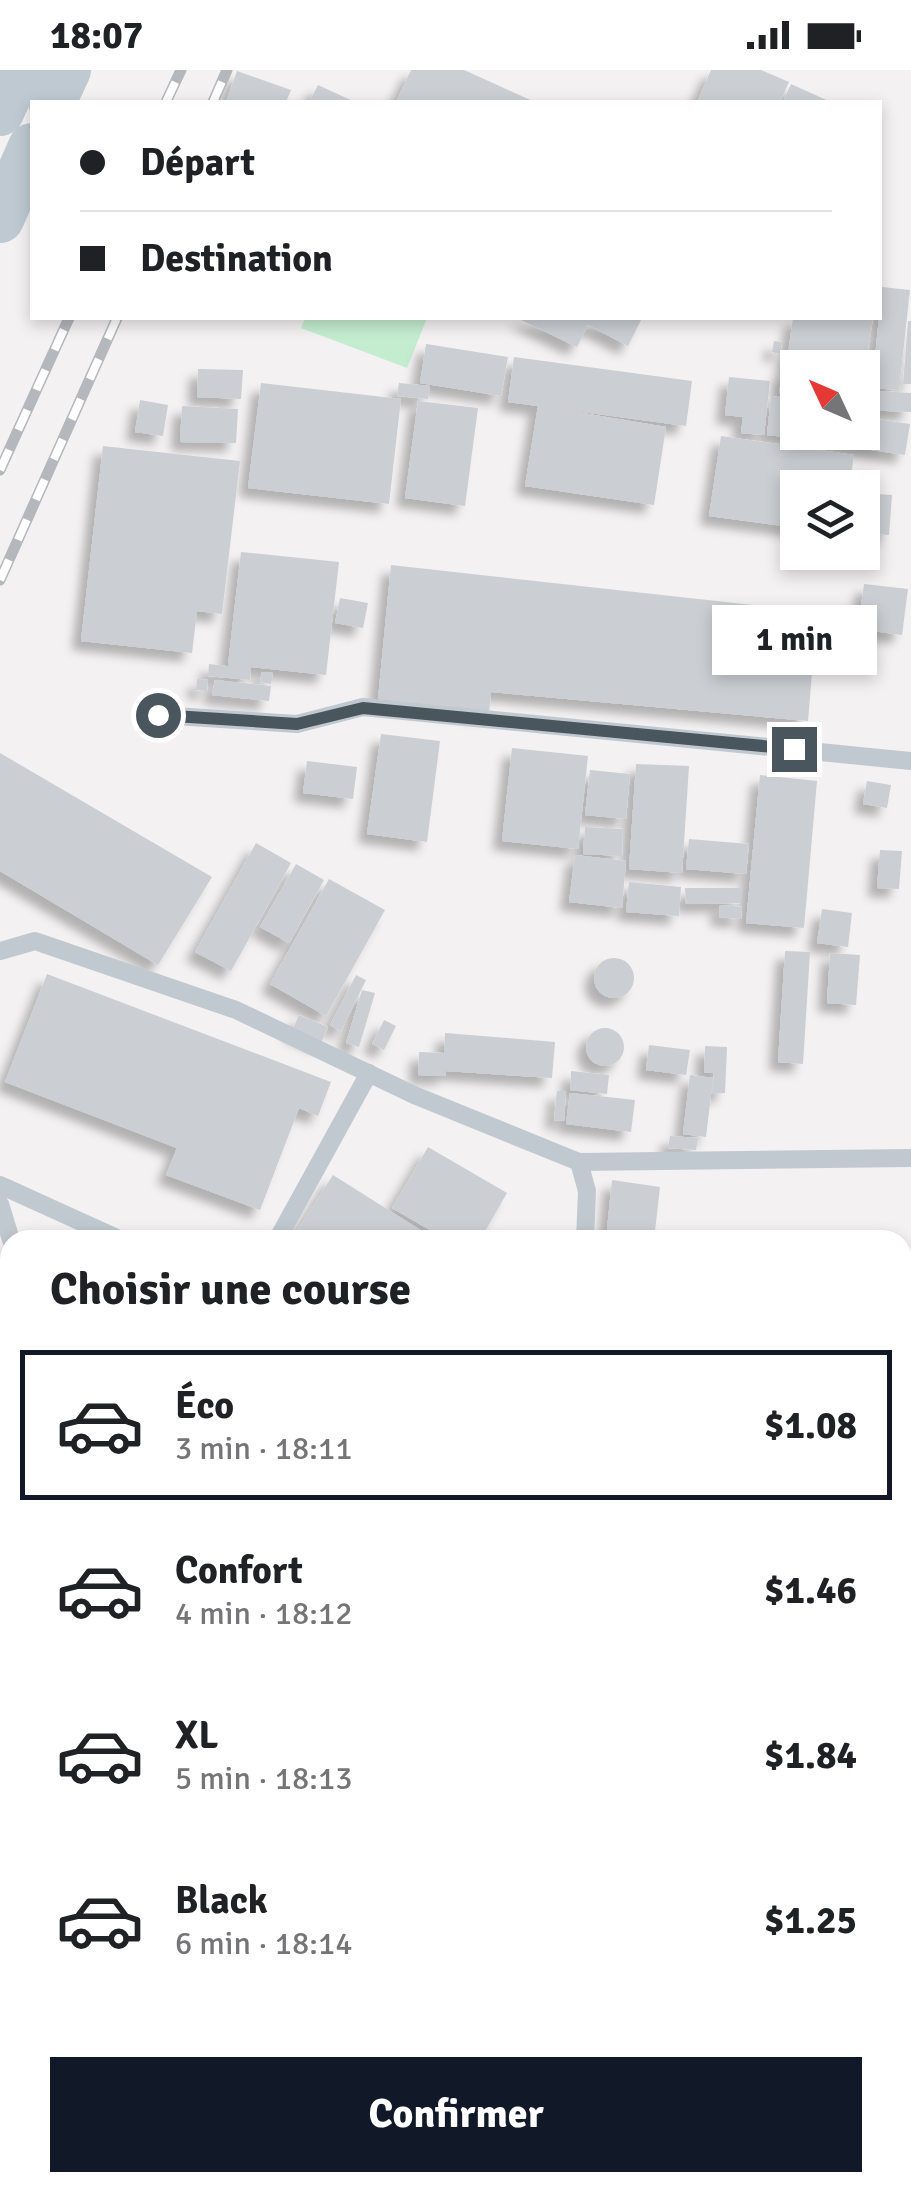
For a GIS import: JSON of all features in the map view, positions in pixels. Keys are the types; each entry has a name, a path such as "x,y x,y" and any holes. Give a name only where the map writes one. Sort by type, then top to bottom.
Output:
{"street":[{"path":"0,112 19,70"},
{"path":"53,100 67,70"},
{"path":"0,219 30,151"}],"lane":[{"path":"158,715 297,724 363,708 911,760"},
{"path":"0,951 35,942 236,1010 414,1095 579,1162 911,1158"},
{"path":"283,1230 369,1074"},
{"path":"579,1162 587,1191 585,1230"},
{"path":"0,1185 99,1230"},
{"path":"0,1204 9,1230"}],"green space":[{"path":"304,320 426,320 407,368 301,328"}],"building":[{"path":"411,70 464,70 531,100 397,100"},
{"path":"711,70 761,70 789,82 781,100 698,100"},
{"path":"237,71 291,90 287,100 227,100"},
{"path":"791,84 827,100 784,100"},
{"path":"318,85 351,100 310,100"},
{"path":"882,287 910,290 899,390 880,389 880,350 876,350 879,320 882,320"},
{"path":"521,320 641,320 628,346 588,325 577,347"},
{"path":"793,320 873,320 868,350 789,350"},
{"path":"908,321 911,384 903,384"},
{"path":"774,341 782,342 780,354 772,352"},
{"path":"426,344 508,357 501,396 420,383"},
{"path":"514,357 692,381 686,426 553,408 666,427 654,505 525,486 538,406 508,402"},
{"path":"198,369 243,370 241,399 197,397"},
{"path":"729,377 770,381 764,435 741,433 743,417 725,415"},
{"path":"261,383 401,399 389,504 248,488"},
{"path":"399,383 430,386 428,399 397,396"},
{"path":"880,391 911,393 911,412 880,411"},
{"path":"771,396 780,397 780,436 767,435"},
{"path":"140,400 168,405 163,436 135,432"},
{"path":"418,401 478,408 465,506 405,498"},
{"path":"182,406 238,409 236,443 180,442"},
{"path":"880,420 910,424 905,455 871,450 880,450"},
{"path":"721,436 780,444 780,450 854,455 852,470 780,470 780,526 709,516"},
{"path":"103,446 240,461 222,614 197,611 192,653 81,641"},
{"path":"880,494 892,495 889,535 880,534"},
{"path":"241,552 339,562 326,675 251,667 250,680 208,676 209,664 244,668 228,665"},
{"path":"391,565 817,612 808,721 491,692 489,713 378,699"},
{"path":"864,584 908,589 902,635 858,629"},
{"path":"340,598 368,603 363,628 335,623"},
{"path":"262,672 273,673 271,684 260,682"},
{"path":"197,679 208,680 207,691 196,690"},
{"path":"215,680 271,686 269,701 212,695"},
{"path":"381,734 440,741 427,842 367,834"},
{"path":"512,748 588,756 578,849 502,841"},
{"path":"0,753 212,877 158,965 0,871"},
{"path":"307,761 357,767 353,799 303,793"},
{"path":"636,764 689,766 682,873 629,869"},
{"path":"590,770 630,774 626,819 585,815"},
{"path":"760,775 817,781 804,928 746,923"},
{"path":"867,781 891,785 887,808 863,804"},
{"path":"585,827 623,829 622,856 583,854"},
{"path":"689,839 749,844 746,874 686,869"},
{"path":"256,843 291,863 231,971 195,952"},
{"path":"880,850 902,851 899,889 877,888"},
{"path":"575,855 626,861 622,908 569,902"},
{"path":"296,864 324,880 289,943 260,927"},
{"path":"329,879 385,910 326,1016 270,984"},
{"path":"629,882 681,887 679,916 626,912"},
{"path":"685,888 741,888 741,903 686,904"},
{"path":"720,905 742,907 741,919 719,917"},
{"path":"822,909 852,913 848,947 817,943"},
{"path":"785,951 810,952 803,1064 778,1062"},
{"path":"830,953 860,955 856,1005 827,1003"},
{"path":"614,958 628,964 634,978 628,992 614,998 600,992 594,978 600,964"},
{"path":"47,974 331,1082 318,1116 299,1108 260,1210 166,1175 177,1148 5,1082"},
{"path":"356,975 366,980 341,1031 330,1025"},
{"path":"362,990 375,993 359,1047 346,1043"},
{"path":"299,1015 328,1027 321,1043 292,1031"},
{"path":"384,1020 396,1026 384,1050 372,1044"},
{"path":"605,1028 618,1034 624,1047 618,1060 605,1066 592,1060 586,1047 592,1034"},
{"path":"445,1033 555,1042 552,1078 446,1071 446,1076 418,1075 419,1052 444,1053"},
{"path":"649,1045 690,1050 686,1075 646,1070"},
{"path":"705,1046 727,1047 725,1093 712,1094 714,1073 704,1073"},
{"path":"571,1071 609,1075 607,1094 570,1090"},
{"path":"690,1075 713,1078 706,1137 683,1134"},
{"path":"557,1091 566,1091 564,1121 554,1120"},
{"path":"570,1093 635,1100 631,1132 566,1124"},
{"path":"670,1136 698,1138 696,1150 668,1148"},
{"path":"428,1147 507,1193 486,1230 430,1230 392,1208"},
{"path":"333,1175 420,1230 297,1230"},
{"path":"612,1180 660,1187 655,1230 607,1230"}],"railway":[{"path":"167,100 181,70"},
{"path":"214,100 227,70"},
{"path":"0,470 68,320"},
{"path":"0,580 116,320"}],"route":[{"path":"158,715 297,724 363,708 794,749"}]}
